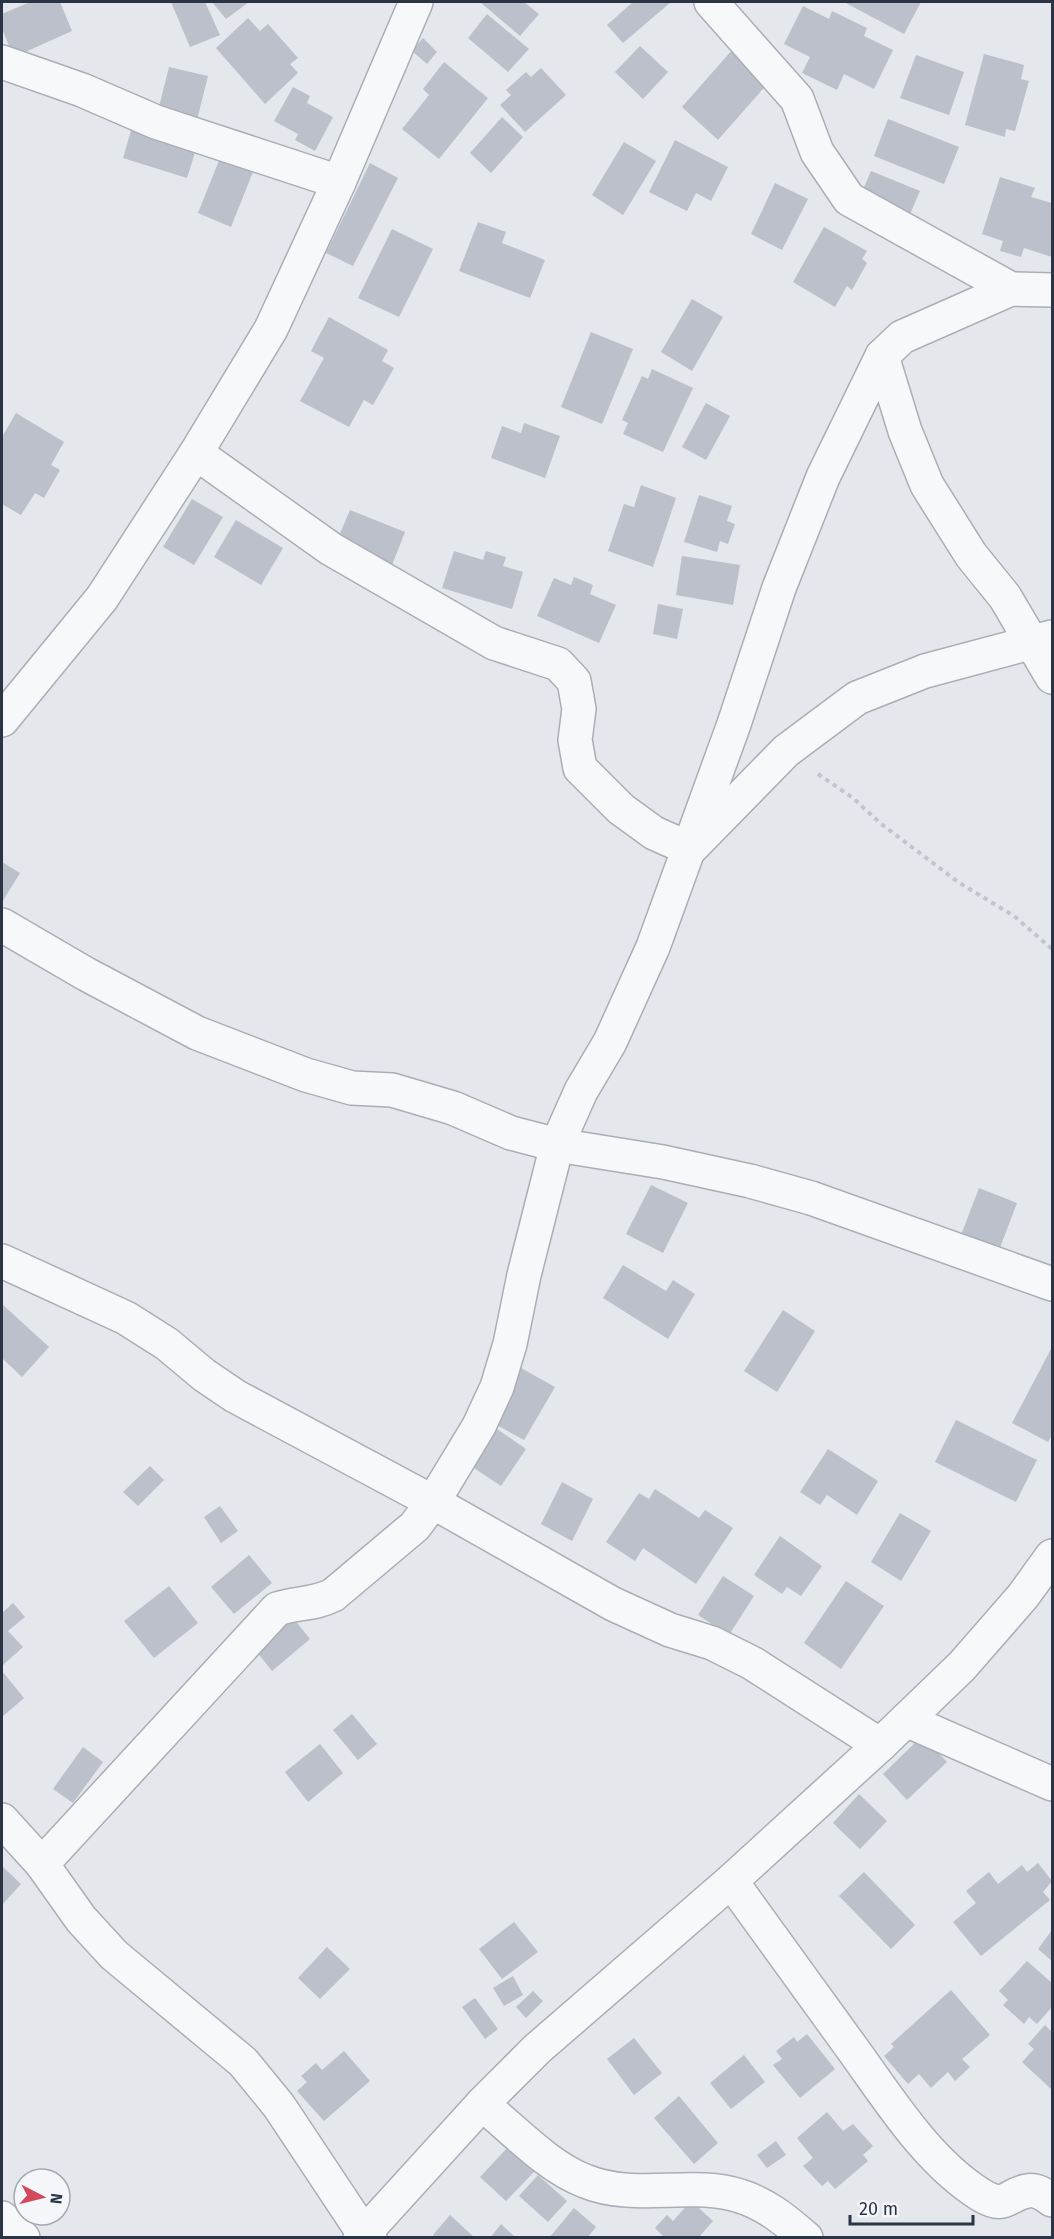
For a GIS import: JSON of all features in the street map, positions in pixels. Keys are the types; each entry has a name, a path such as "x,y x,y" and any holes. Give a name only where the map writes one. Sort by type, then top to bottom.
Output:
{"street":[{"path":"2,720 102,598 196,453 271,329 339,182 416,2"},
{"path":"711,2 797,99 817,152 849,199 1011,289"},
{"path":"2,62 82,90 156,122 339,182"},
{"path":"42,1864 277,1609 290,1604 319,1602 333,1595 415,1526 433,1502 479,1426 497,1387 510,1344 529,1254 557,1145 581,1091 615,1032 653,947 690,849 779,588 822,477 882,357 902,337 1011,289 1053,290"},
{"path":"882,357 905,431 927,485 971,555 1042,640 1053,677"},
{"path":"196,453 331,549 494,642 558,664 574,681 579,709 575,740 580,768 621,809 654,833 690,849"},
{"path":"690,849 786,751 856,698 925,671 1042,640"},
{"path":"2,925 86,974 197,1033 306,1075 351,1088 392,1090 453,1108 511,1133 557,1145 663,1162 750,1181 811,1198 1053,1284"},
{"path":"2,1261 126,1318 167,1344 204,1375 235,1396 433,1502 613,1604 670,1630 712,1643 752,1663 880,1745"},
{"path":"2,1820 42,1864 81,1919 114,1955 243,2062 279,2106 365,2236 482,2104 537,2049 730,1881 963,1666 1023,1596 1053,1556"},
{"path":"906,1720 1053,1784"},
{"path":"730,1881 912,2132 949,2170 979,2194 993,2201 1007,2201 1027,2191 1037,2191 1053,2200"},
{"path":"482,2104 559,2167 586,2182 622,2190 658,2192 706,2190 739,2195 773,2210 806,2238"},
{"path":"2,2218 23,2238"}],"path":[{"path":"786,751 853,798 880,823 958,882 1014,916 1053,949"}],"building":[{"path":"30,2 60,2 72,31 14,57 2,29 2,14"},
{"path":"171,2 205,2 220,35 190,47"},
{"path":"212,2 249,2 226,19"},
{"path":"480,2 524,2 539,14 520,36"},
{"path":"633,2 671,2 623,43 607,25"},
{"path":"844,2 921,2 904,34"},
{"path":"803,6 829,19 832,11 867,28 864,36 893,50 874,89 844,74 837,90 802,73 810,57 784,44"},
{"path":"487,14 529,49 508,72 468,38"},
{"path":"248,18 260,31 268,24 298,58 290,64 298,73 265,104 216,48"},
{"path":"423,38 437,52 427,64 412,51"},
{"path":"640,46 668,72 643,99 615,72"},
{"path":"733,49 769,82 718,140 682,107"},
{"path":"984,54 1024,65 1021,79 1029,81 1015,131 1006,129 1005,137 965,125"},
{"path":"916,55 964,72 949,115 900,98"},
{"path":"444,62 488,98 439,159 402,129 429,95 423,89"},
{"path":"169,67 208,76 196,124 157,115"},
{"path":"541,68 566,95 525,132 500,105 511,95 506,90 526,72 531,77"},
{"path":"293,87 310,96 307,103 333,117 315,151 295,140 298,134 274,121"},
{"path":"502,117 523,137 491,173 470,153"},
{"path":"888,119 959,147 944,184 874,156"},
{"path":"132,127 197,146 187,178 123,158"},
{"path":"675,140 728,167 711,201 696,193 687,211 649,192"},
{"path":"624,142 656,161 623,215 592,195"},
{"path":"224,148 257,162 231,227 198,213"},
{"path":"370,163 398,178 353,266 326,253"},
{"path":"871,171 920,191 908,219 859,199"},
{"path":"1000,177 1035,188 1031,197 1052,203 1052,257 1024,248 1021,257 1000,251 1003,241 982,234"},
{"path":"775,183 808,199 782,250 751,234"},
{"path":"478,222 506,232 502,243 545,260 530,298 459,271"},
{"path":"824,227 867,251 862,259 867,263 852,290 847,286 835,307 793,282"},
{"path":"392,229 433,249 399,317 358,298"},
{"path":"692,299 723,317 692,371 661,352"},
{"path":"329,317 388,350 382,361 394,368 373,405 364,400 349,427 300,401 324,358 311,351"},
{"path":"591,332 633,349 602,424 561,407"},
{"path":"652,369 693,388 663,452 623,434 628,423 622,420 642,376 648,379"},
{"path":"706,403 730,416 706,460 682,447"},
{"path":"16,413 64,442 51,465 60,470 44,498 35,493 21,515 2,504 2,437"},
{"path":"524,423 560,436 545,478 491,458 502,426 521,433"},
{"path":"641,485 676,498 653,567 608,551 624,504 634,507"},
{"path":"699,495 732,506 727,521 735,524 728,544 720,541 717,552 684,542"},
{"path":"192,499 223,517 194,565 163,547"},
{"path":"350,510 405,532 392,565 336,543"},
{"path":"236,520 283,548 261,585 214,557"},
{"path":"454,551 483,560 486,551 506,557 503,566 523,572 512,609 442,588"},
{"path":"682,556 740,565 733,605 676,595"},
{"path":"574,577 593,585 590,594 616,605 599,643 537,616 554,578 571,585"},
{"path":"658,604 683,609 677,639 653,634"},
{"path":"2,862 20,873 2,902"},
{"path":"651,1185 688,1203 663,1253 626,1234"},
{"path":"979,1188 1017,1203 999,1250 961,1235"},
{"path":"623,1265 666,1291 673,1280 695,1294 668,1339 603,1298"},
{"path":"2,1304 49,1347 22,1377 2,1358"},
{"path":"783,1310 815,1331 777,1392 744,1371"},
{"path":"1052,1347 1052,1435 1048,1442 1012,1423"},
{"path":"521,1368 555,1387 524,1440 491,1422"},
{"path":"956,1420 1037,1460 1016,1502 935,1462"},
{"path":"497,1429 526,1449 501,1486 471,1466"},
{"path":"828,1449 878,1481 857,1515 827,1495 820,1505 800,1492"},
{"path":"150,1466 164,1480 138,1506 123,1492"},
{"path":"562,1482 593,1499 572,1541 541,1524"},
{"path":"655,1489 699,1518 705,1510 733,1528 696,1584 643,1548 635,1561 606,1542 639,1493 649,1499"},
{"path":"220,1506 238,1531 221,1543 204,1517"},
{"path":"900,1513 931,1531 901,1581 871,1562"},
{"path":"780,1536 822,1566 801,1596 787,1587 782,1594 754,1575"},
{"path":"249,1555 272,1583 234,1614 211,1587"},
{"path":"723,1576 754,1596 729,1635 698,1615"},
{"path":"846,1581 884,1606 841,1669 804,1643"},
{"path":"169,1586 198,1623 154,1658 124,1621"},
{"path":"13,1603 25,1617 8,1631 23,1647 2,1666 2,1613"},
{"path":"290,1614 310,1639 272,1671 252,1646"},
{"path":"2,1671 24,1698 2,1717"},
{"path":"352,1714 377,1744 358,1760 333,1730"},
{"path":"922,1736 947,1762 907,1800 883,1774"},
{"path":"320,1744 343,1773 308,1802 285,1772"},
{"path":"83,1747 103,1762 73,1803 53,1789"},
{"path":"859,1794 887,1821 860,1849 833,1823"},
{"path":"1038,1863 1052,1881 1043,1892 1050,1900 981,1956 953,1922 976,1903 966,1891 989,1872 998,1884 1022,1865 1027,1872"},
{"path":"2,1866 21,1884 2,1905"},
{"path":"864,1872 915,1925 891,1949 839,1896"},
{"path":"514,1922 538,1952 502,1979 479,1949"},
{"path":"1052,1930 1052,1961 1038,1949"},
{"path":"327,1947 350,1969 320,1999 298,1978"},
{"path":"1027,1961 1052,1983 1052,2007 1037,2024 1029,2017 1024,2024 1003,2005 1008,2000 999,1991"},
{"path":"513,1976 523,1995 504,2006 493,1988"},
{"path":"951,1990 990,2035 962,2059 970,2067 955,2081 948,2072 931,2088 919,2074 908,2084 884,2056 894,2047 891,2044"},
{"path":"533,1991 543,2001 526,2018 516,2007"},
{"path":"475,1998 498,2029 485,2039 462,2007"},
{"path":"1045,2025 1051,2031 1052,2029 1052,2090 1022,2062 1034,2049 1028,2044"},
{"path":"807,2034 835,2069 800,2098 773,2065 782,2059 776,2051 794,2037 797,2042"},
{"path":"634,2038 662,2073 634,2095 607,2059"},
{"path":"344,2051 370,2081 324,2121 297,2091 307,2082 301,2076 316,2063 322,2070"},
{"path":"744,2055 765,2082 731,2109 710,2083"},
{"path":"679,2096 718,2143 694,2164 654,2118"},
{"path":"827,2112 843,2131 853,2124 873,2146 863,2155 868,2161 835,2189 828,2181 822,2186 803,2166 813,2158 797,2138"},
{"path":"776,2141 786,2155 767,2168 757,2155"},
{"path":"509,2146 535,2171 506,2201 480,2177"},
{"path":"538,2175 567,2201 548,2222 519,2196"},
{"path":"691,2201 713,2221 698,2238 665,2238 655,2228 667,2215 673,2221"},
{"path":"574,2208 596,2227 587,2238 549,2238"},
{"path":"450,2215 475,2238 435,2238 433,2235"},
{"path":"501,2224 516,2238 490,2238"}]}
